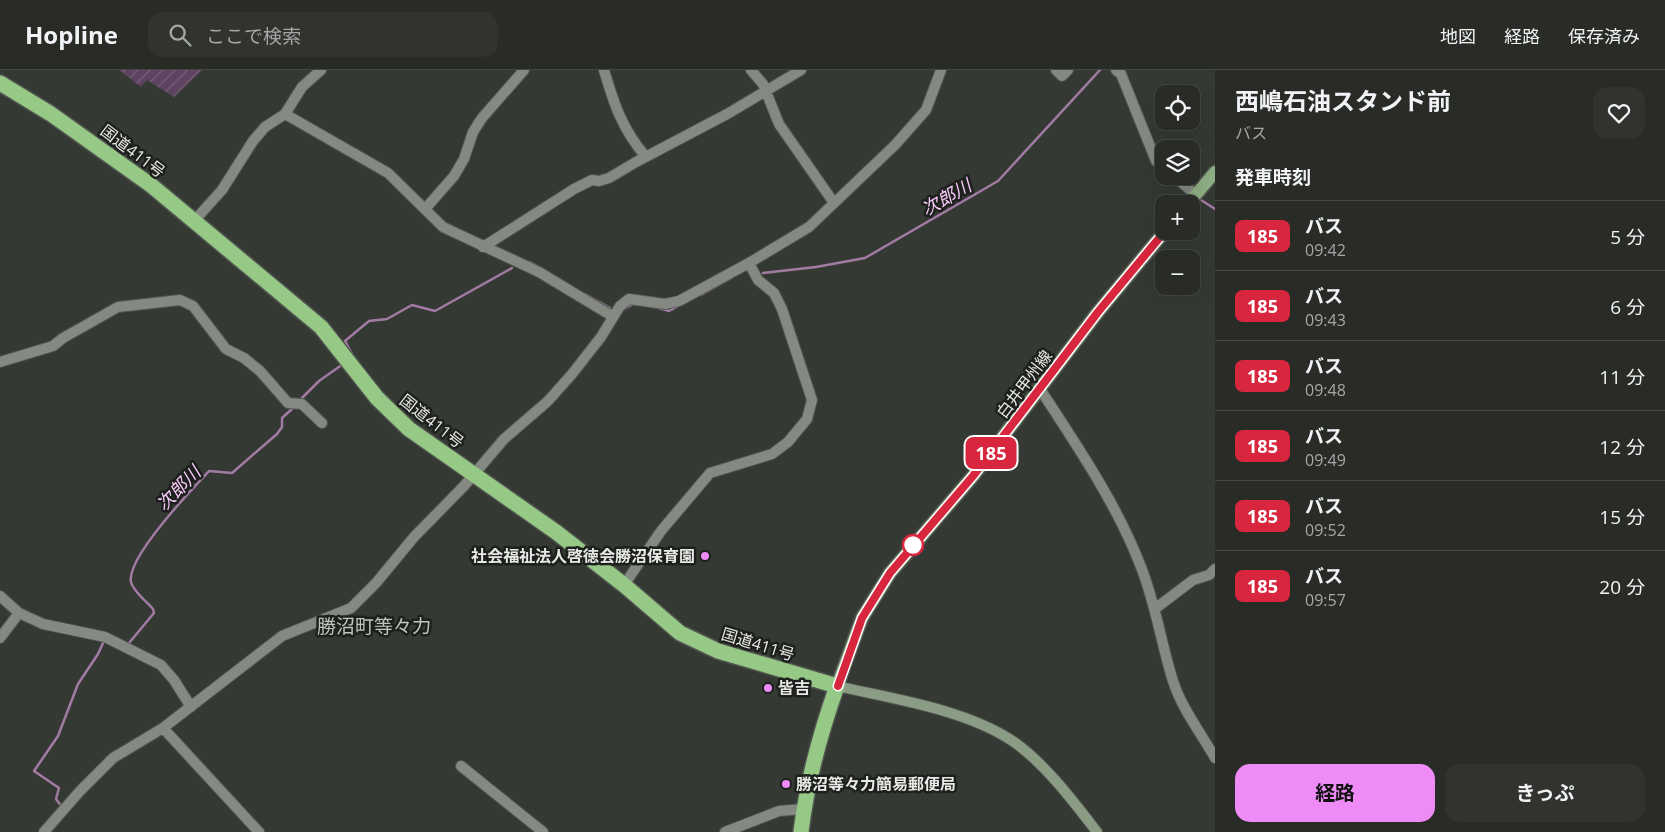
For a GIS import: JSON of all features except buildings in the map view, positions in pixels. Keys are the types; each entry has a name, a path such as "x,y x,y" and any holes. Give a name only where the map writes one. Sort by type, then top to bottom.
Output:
{"highway":[{"name":"国道411号","path":"0,83 51,114 124,164 322,327 377,398 399,420 556,532 624,585 666,622 695,642 751,661 838,686"},
{"path":"801,832 803,809 820,736 838,686"}],"main road":[{"path":"1195,195 1215,172"},
{"name":"白井甲州線","path":"838,686 855,634 874,595 920,536 985,462 1098,312 1158,240"}],"street":[{"path":"194,221 222,190 259,134 285,114 302,87 321,70"},
{"path":"425,209 457,171 464,159 473,132 482,118 524,70"},
{"path":"604,70 616,111 633,141 646,157"},
{"path":"751,70 763,84 779,124 834,203"},
{"path":"483,247 574,189 592,180 599,181 609,178 766,92 801,70"},
{"path":"1056,70 1062,76 1068,70"},
{"path":"1116,70 1121,74 1155,158"},
{"path":"44,832 80,791 114,758 163,728 192,707 282,636 351,608 376,583 414,537 464,486 504,438 548,400 572,374 601,337 612,316 628,299 665,304 679,301 749,264 809,227 895,145 926,110 938,71"},
{"path":"285,114 388,173 443,227 539,272 612,316"},
{"path":"1181,185 1189,195"},
{"path":"624,585 662,531 710,474 772,454 788,442 807,419 812,400 782,309 774,293 758,280 749,264"},
{"path":"0,362 53,346 63,338 118,307 180,300 192,306 226,349 244,358 260,371 288,404 302,404 322,423"},
{"path":"1040,389 1110,501 1141,567 1156,608 1174,682 1184,706 1215,758"},
{"path":"1156,608 1193,580 1209,575 1215,569"},
{"path":"0,596 19,613 43,624 105,637 161,664 192,707"},
{"path":"0,638 19,613"},
{"path":"838,686 930,708 971,721 1011,740 1047,772 1096,832"},
{"path":"163,728 259,832"},
{"path":"461,766 543,832"},
{"path":"725,832 780,811 803,809"}],"shaded area":[{"path":"119,70 202,70 174,97 147,80 141,87"}],"waterway":[{"name":"次郎川","path":"763,273 816,267 865,258 998,181 1100,70"},
{"name":"次郎川","path":"1201,200 1215,209"},
{"name":"次郎川","path":"530,262 537,266"},
{"name":"次郎川","path":"352,354 345,341 369,321 387,319 412,305 435,311 512,268"},
{"name":"次郎川","path":"701,295 731,278"},
{"name":"次郎川","path":"585,294 610,308"},
{"name":"次郎川","path":"624,309 635,303"},
{"name":"次郎川","path":"655,307 669,311 678,306"},
{"name":"次郎川","path":"300,400 319,381 343,364"},
{"name":"次郎川","path":"129,643 154,613 153,609 137,593 131,582 132,571 149,541 209,471 232,473 277,434 282,427 282,418 293,408"},
{"name":"次郎川","path":"62,807 56,799 59,788 34,771 58,736 78,684 98,654 104,641 106,641"}],"bus line":[{"name":"185","path":"838,686 855,634 874,595 920,536 1002,440 1098,312 1158,240"}],"place":[{"name":"社会福祉法人啓徳会勝沼保育園","path":"705,556"},
{"name":"皆吉","path":"768,688"},
{"name":"勝沼等々力簡易郵便局","path":"786,784"}],"district":[{"name":"勝沼町等々力","path":"374,626"}]}
